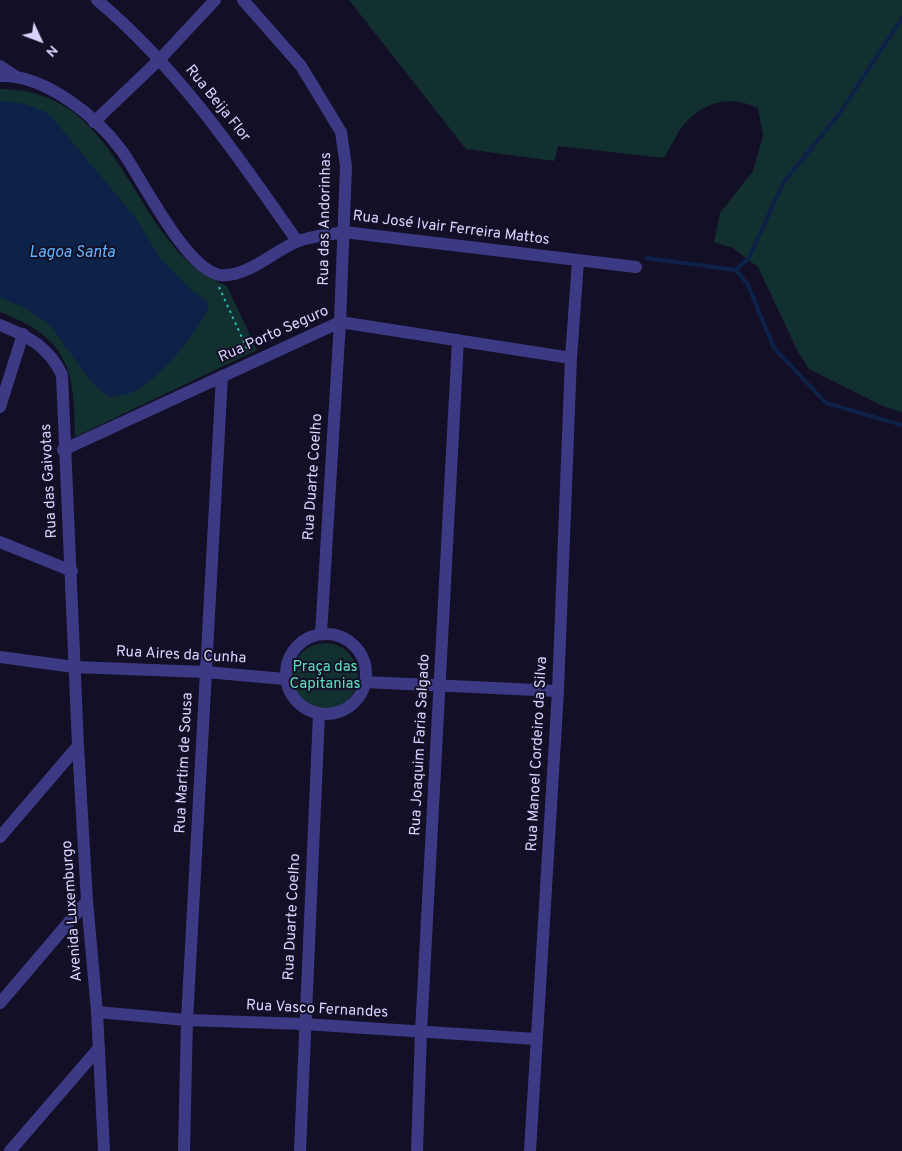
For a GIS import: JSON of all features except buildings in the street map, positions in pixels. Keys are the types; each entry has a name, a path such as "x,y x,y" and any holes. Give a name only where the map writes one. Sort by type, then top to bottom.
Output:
{"street":[{"name":"Rua Beija Flor","path":"97,0 160,59 234,150 297,241"},
{"path":"94,122 160,59 215,0"},
{"name":"Rua das Andorinhas","path":"243,0 301,66 341,132 346,166 340,322"},
{"path":"0,66 15,76 48,88 72,102 94,122 122,150 174,234 194,259 212,272"},
{"path":"0,76 15,76"},
{"name":"Rua José Ivair Ferreira Mattos","path":"212,272 228,275 243,270 297,241 344,232 636,267"},
{"name":"Rua Manoel Cordeiro da Silva","path":"530,1151 558,691 571,358 578,261"},
{"name":"Rua Porto Seguro","path":"63,450 340,322 571,358"},
{"name":"Rua Duarte Coelho","path":"321,634 340,322"},
{"name":"Rua das Gaivotas","path":"0,326 23,334 48,352 62,375 63,450 72,571 74,668"},
{"path":"0,407 23,334"},
{"name":"Rua Joaquim Faria Salgado","path":"417,1151 421,1032 458,340"},
{"name":"Rua Martim de Sousa","path":"184,1151 187,1020 222,376"},
{"path":"0,542 72,571"},
{"path":"321,634 336,636 350,642 360,653 365,667 365,682 359,697 348,708 334,714 319,714 306,710 296,702 289,691 285,679 288,661 297,646 304,640 321,634"},
{"name":"Rua Aires da Cunha","path":"2,662 74,668 206,672 285,679"},
{"name":"Avenida Luxemburgo","path":"74,668 87,901 97,1012 104,1151"},
{"path":"365,682 558,691"},
{"name":"Rua Duarte Coelho","path":"300,1151 304,1024 319,714"},
{"path":"0,836 78,746"},
{"path":"0,1003 87,901"},
{"name":"Rua Vasco Fernandes","path":"97,1012 187,1020 304,1024 536,1039"},
{"path":"10,1151 99,1048"}],"path":[{"path":"212,272 253,363"}],"green space":[{"path":"349,0 902,0 902,412 885,407 809,369 797,350 758,267 733,248 714,242 720,213 753,171 763,136 758,108 730,101 712,104 703,108 687,121 664,158 558,146 554,161 466,149"},
{"name":"Lagoa Santa","path":"0,89 42,96 76,114 102,141 168,239 194,267 227,286 257,350 75,437 73,392 63,359 54,345 40,333 23,322 0,312"},
{"name":"Praça das Capitanias","path":"325,643 338,646 348,653 355,663 358,676 355,689 348,699 338,706 325,709 312,706 302,699 295,689 292,676 295,663 302,653 312,646"}],"water":[{"name":"Lagoa Santa","path":"0,101 22,103 48,113 135,217 160,258 191,290 205,299 209,307 196,330 177,354 156,376 132,392 109,397 92,383 50,325 28,310 0,297"}],"waterway":[{"path":"736,270 749,258 783,183 839,114 902,18"},
{"path":"647,258 736,270 748,285 774,348 826,403 902,425"}]}
